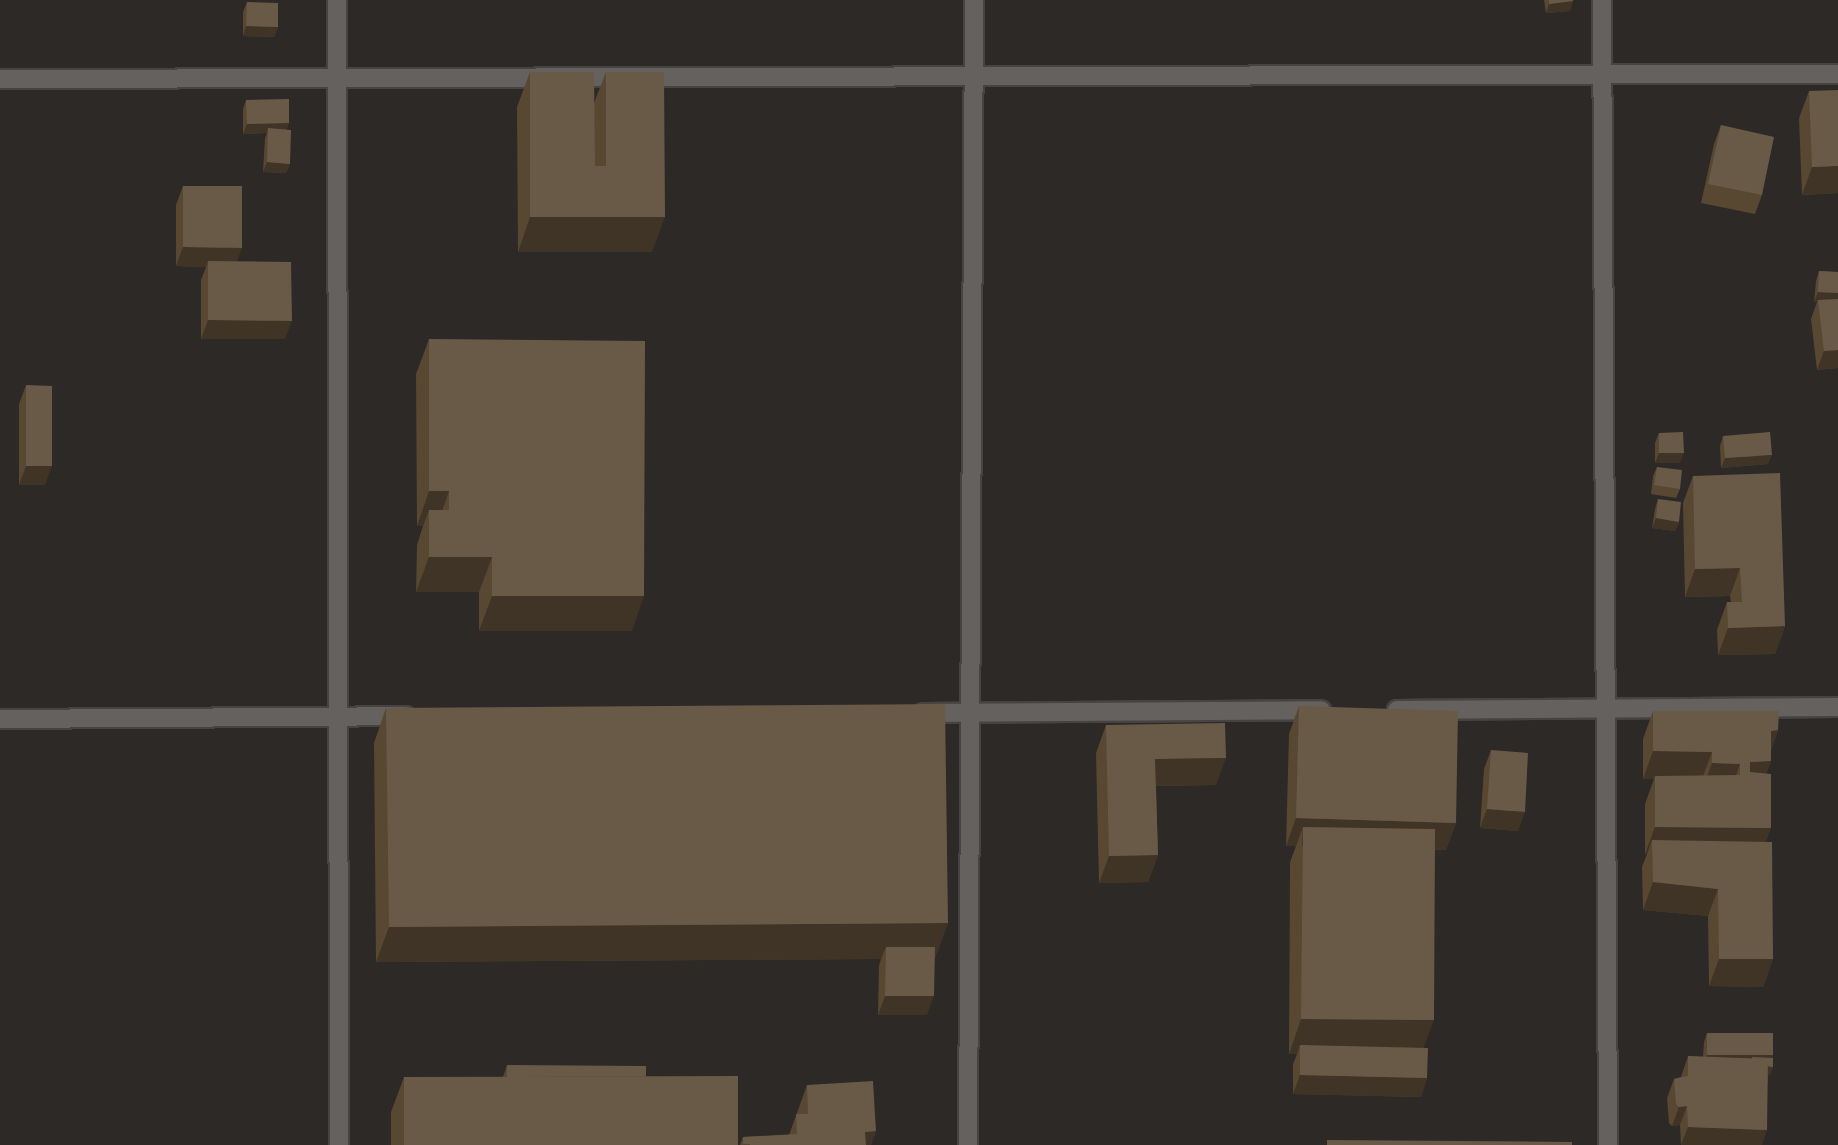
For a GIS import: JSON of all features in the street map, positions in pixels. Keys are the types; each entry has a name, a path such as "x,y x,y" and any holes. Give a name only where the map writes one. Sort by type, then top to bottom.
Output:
{"street":[{"path":"337,0 339,1145"},
{"path":"968,1145 974,0"},
{"path":"1602,0 1608,1145"},
{"path":"0,79 1838,74"},
{"path":"1378,710 1838,707"},
{"path":"907,713 1342,710"},
{"path":"0,719 421,716"}],"building":[{"path":"1549,0 1573,0 1573,1 1549,4"},
{"path":"247,2 278,3 278,27 246,26"},
{"path":"530,72 594,72 595,166 606,166 606,72 664,72 665,217 530,217"},
{"path":"1838,90 1838,166 1812,167 1809,91"},
{"path":"289,99 289,123 247,124 246,100"},
{"path":"1721,125 1774,137 1762,195 1708,184"},
{"path":"268,128 291,130 290,164 267,162"},
{"path":"183,186 242,186 242,248 183,247"},
{"path":"208,261 291,262 292,321 208,320"},
{"path":"1819,271 1838,272 1838,293 1818,292"},
{"path":"1838,299 1838,350 1824,351 1818,300"},
{"path":"429,339 645,341 644,596 492,596 492,557 429,557 429,510 449,510 449,491 429,491"},
{"path":"26,385 52,386 52,466 26,466"},
{"path":"1683,432 1684,453 1659,453 1659,433"},
{"path":"1770,432 1772,455 1725,458 1723,436"},
{"path":"1657,467 1682,470 1680,489 1654,485"},
{"path":"1780,473 1785,626 1728,628 1727,602 1742,602 1740,568 1695,569 1693,476"},
{"path":"1658,499 1681,502 1679,522 1656,518"},
{"path":"945,704 948,923 389,927 386,708"},
{"path":"1299,706 1458,711 1456,823 1296,818"},
{"path":"1653,711 1779,711 1778,730 1771,731 1771,761 1750,762 1750,772 1771,774 1771,828 1655,827 1655,776 1740,775 1740,764 1712,763 1712,752 1653,751"},
{"path":"1225,723 1226,758 1155,759 1158,855 1109,856 1106,725"},
{"path":"1491,750 1528,753 1525,812 1487,809"},
{"path":"1303,827 1435,829 1434,1020 1301,1019"},
{"path":"1652,840 1772,842 1773,959 1719,959 1718,889 1653,882"},
{"path":"886,947 935,947 934,996 885,996"},
{"path":"1707,1033 1773,1033 1773,1055 1707,1055"},
{"path":"1300,1045 1428,1048 1427,1078 1300,1075"},
{"path":"1688,1056 1768,1059 1767,1130 1688,1127 1687,1106 1679,1107 1676,1104 1674,1079 1688,1076"},
{"path":"1752,1057 1773,1058 1773,1067 1768,1066 1768,1059 1752,1059"},
{"path":"507,1065 646,1066 646,1076 507,1077"},
{"path":"738,1076 738,1145 404,1145 404,1077"},
{"path":"873,1081 876,1131 865,1132 866,1145 743,1144 743,1137 797,1134 796,1114 808,1114 807,1085"},
{"path":"1327,1140 1572,1142 1572,1145 1327,1145"}]}
